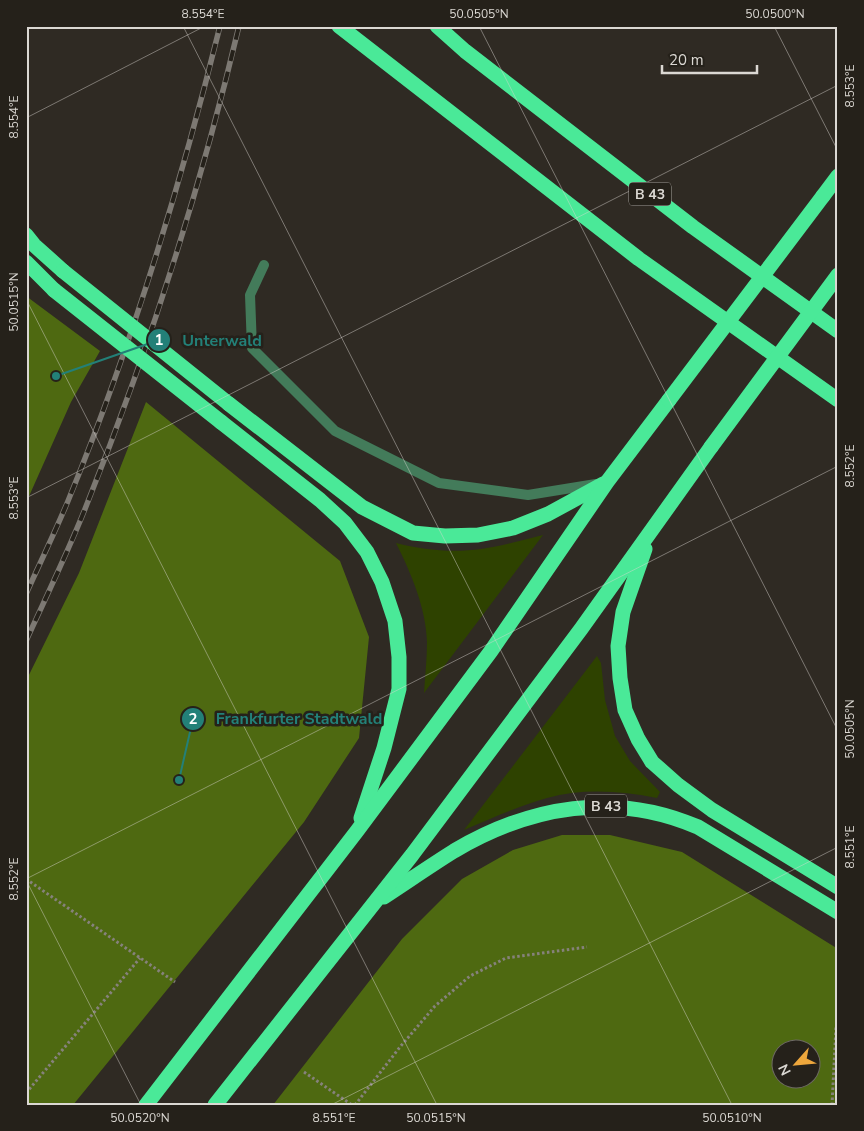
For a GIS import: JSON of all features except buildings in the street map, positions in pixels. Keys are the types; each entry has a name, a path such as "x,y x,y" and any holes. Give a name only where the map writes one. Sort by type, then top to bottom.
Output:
{"highway":[{"name":"B 43","path":"437,26 465,51 693,227 838,331"},
{"name":"B 43","path":"445,26 465,51"},
{"path":"339,27 638,259 838,400"},
{"path":"146,1105 491,651 607,482 838,176"},
{"path":"26,235 34,245 63,271 362,507 413,533 445,536 478,535 513,528 548,514 607,482"},
{"path":"26,262 54,290 320,500 345,523 367,552 385,590 395,621 400,657 399,689 384,748 356,831"},
{"name":"B 43","path":"215,1105 429,832 838,275"},
{"name":"B 43","path":"651,532 623,612 618,646 625,710 638,739 652,762 678,785 712,810 838,887"},
{"name":"B 43","path":"372,905 455,851 512,824 550,812 577,808 615,806 644,809 674,816 698,827 838,912"}],"lane":[{"path":"264,265 250,295 252,348 335,430 439,483 528,495 607,482"}],"path":[{"path":"26,878 175,982"},
{"path":"304,1072 353,1105 435,1006 470,976 506,958 587,947"},
{"path":"26,1093 140,958"},
{"path":"832,1105 836,1027"}],"green space":[{"path":"26,296 100,351 71,402 26,503"},
{"path":"146,402 340,561 369,637 359,738 304,822 73,1105 26,1105 26,681 79,573"},
{"path":"543,535 424,693 427,642 424,616 412,579 396,543 438,550 460,551 497,546"},
{"path":"597,656 601,663 605,700 615,736 630,761 660,792 657,798 602,792 561,795 506,812 464,830"},
{"path":"562,835 610,835 682,852 838,949 838,1105 273,1105 402,939 462,879 513,850"}],"railway":[{"path":"26,594 68,501 113,385 171,207 220,26"},
{"path":"26,641 85,509 151,331 190,210 239,26"}],"place":[{"name":"Unterwald","path":"56,376"},
{"name":"Frankfurter Stadtwald","path":"179,780"}]}
